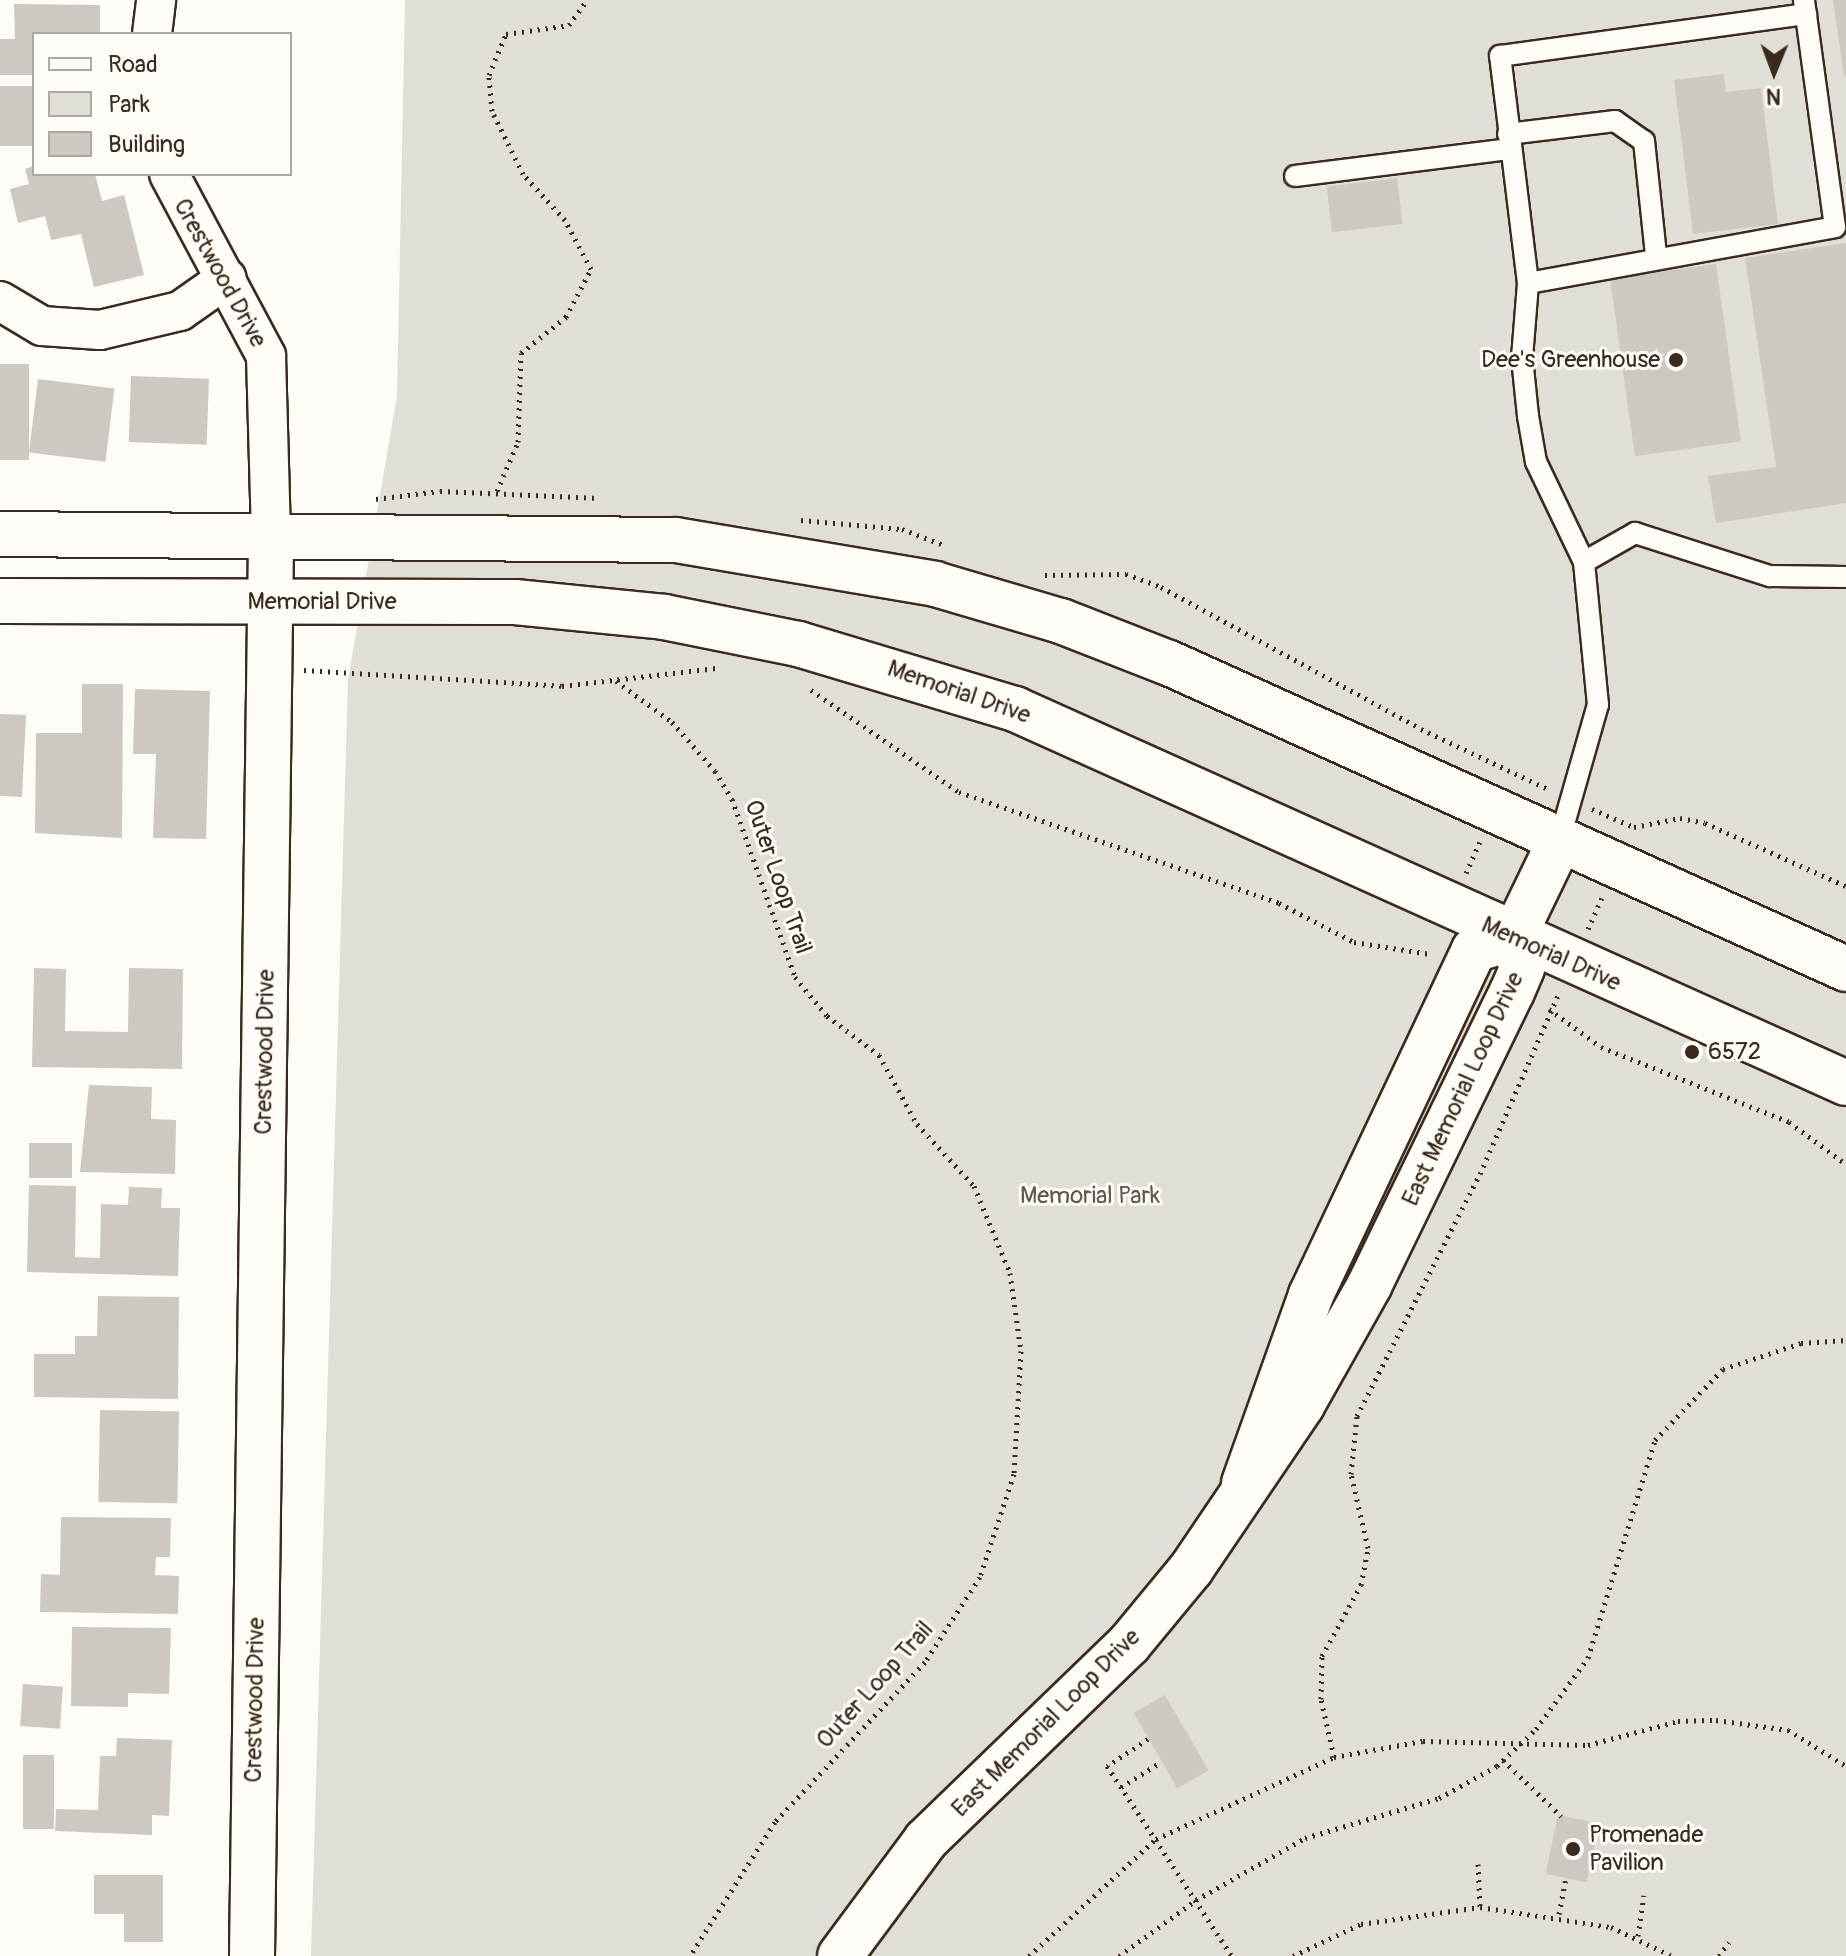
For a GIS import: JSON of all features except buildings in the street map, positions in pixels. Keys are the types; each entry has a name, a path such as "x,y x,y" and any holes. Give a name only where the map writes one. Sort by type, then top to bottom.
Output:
{"main road":[{"path":"0,534 676,540 935,584 1061,621 1169,663 1558,845 1846,969"},
{"name":"Crestwood Drive","path":"252,1956 271,535"},
{"name":"Memorial Drive","path":"0,601 515,602 664,617 910,673 1121,753 1513,938 1846,1083"},
{"path":"1513,938 1558,845"},
{"name":"East Memorial Loop Drive","path":"840,1956 926,1840 1129,1644 1191,1569 1244,1483 1302,1405 1383,1259 1522,968 1513,938"}],"street":[{"path":"152,32 156,0"},
{"name":"Crestwood Drive","path":"170,176 266,356 271,535"},
{"path":"0,301 42,326 100,330 180,311 227,278"}],"lane":[{"path":"1528,283 1656,255 1840,227 1805,7 1500,56 1528,283 1522,358 1536,462 1584,562 1598,705 1558,845"},
{"path":"1295,176 1509,142 1615,121 1644,141 1656,255"},
{"path":"1584,562 1635,533 1770,576 1846,577"}],"path":[{"path":"497,491 518,442 521,353 566,317 591,269 565,220 523,174 492,111 489,75 506,34 569,25 587,0"},
{"path":"271,669 494,685 616,681 682,668 730,670"},
{"name":"Outer Loop Trail","path":"616,681 672,722 715,771 732,799 795,977 827,1016 879,1055 917,1124 974,1186 1010,1273 1021,1351 1014,1474 980,1577 925,1662 775,1822 690,1956"},
{"path":"797,685 841,705 959,792 1279,903 1354,942 1444,960"},
{"path":"1511,769 1536,783"},
{"path":"1592,808 1634,827 1680,818 1705,823 1846,886"},
{"path":"1334,1757 1321,1699 1322,1656 1361,1585 1368,1548 1350,1465 1357,1416 1480,1174 1616,869"},
{"path":"1541,1006 1601,1047 1789,1122 1846,1164"},
{"path":"1119,1956 1196,1900 1305,1838 1439,1798 1503,1760 1525,1740 1588,1658 1639,1478 1664,1428 1723,1369 1801,1343 1846,1340"},
{"path":"1029,1956 1156,1839 1334,1757 1423,1741 1525,1740 1588,1745 1678,1721 1758,1721 1788,1730 1846,1766"},
{"path":"1148,1739 1107,1766 1232,1956"},
{"path":"1503,1760 1561,1816"},
{"path":"1121,1787 1161,1762"},
{"path":"1478,1864 1480,1907"},
{"path":"1559,1914 1566,1878"},
{"path":"1638,1936 1644,1895"},
{"path":"1293,1956 1361,1924 1480,1907 1559,1914 1638,1936 1672,1956"},
{"path":"1719,1956 1729,1942"}],"green space":[{"name":"Memorial Park","path":"405,0 1846,0 1846,1956 311,1956 348,680 397,396"}],"place":[{"name":"Dee's Greenhouse","path":"1676,360"},
{"name":"6572","path":"1692,1052"},
{"name":"Promenade Pavilion","path":"1573,1849"}]}
